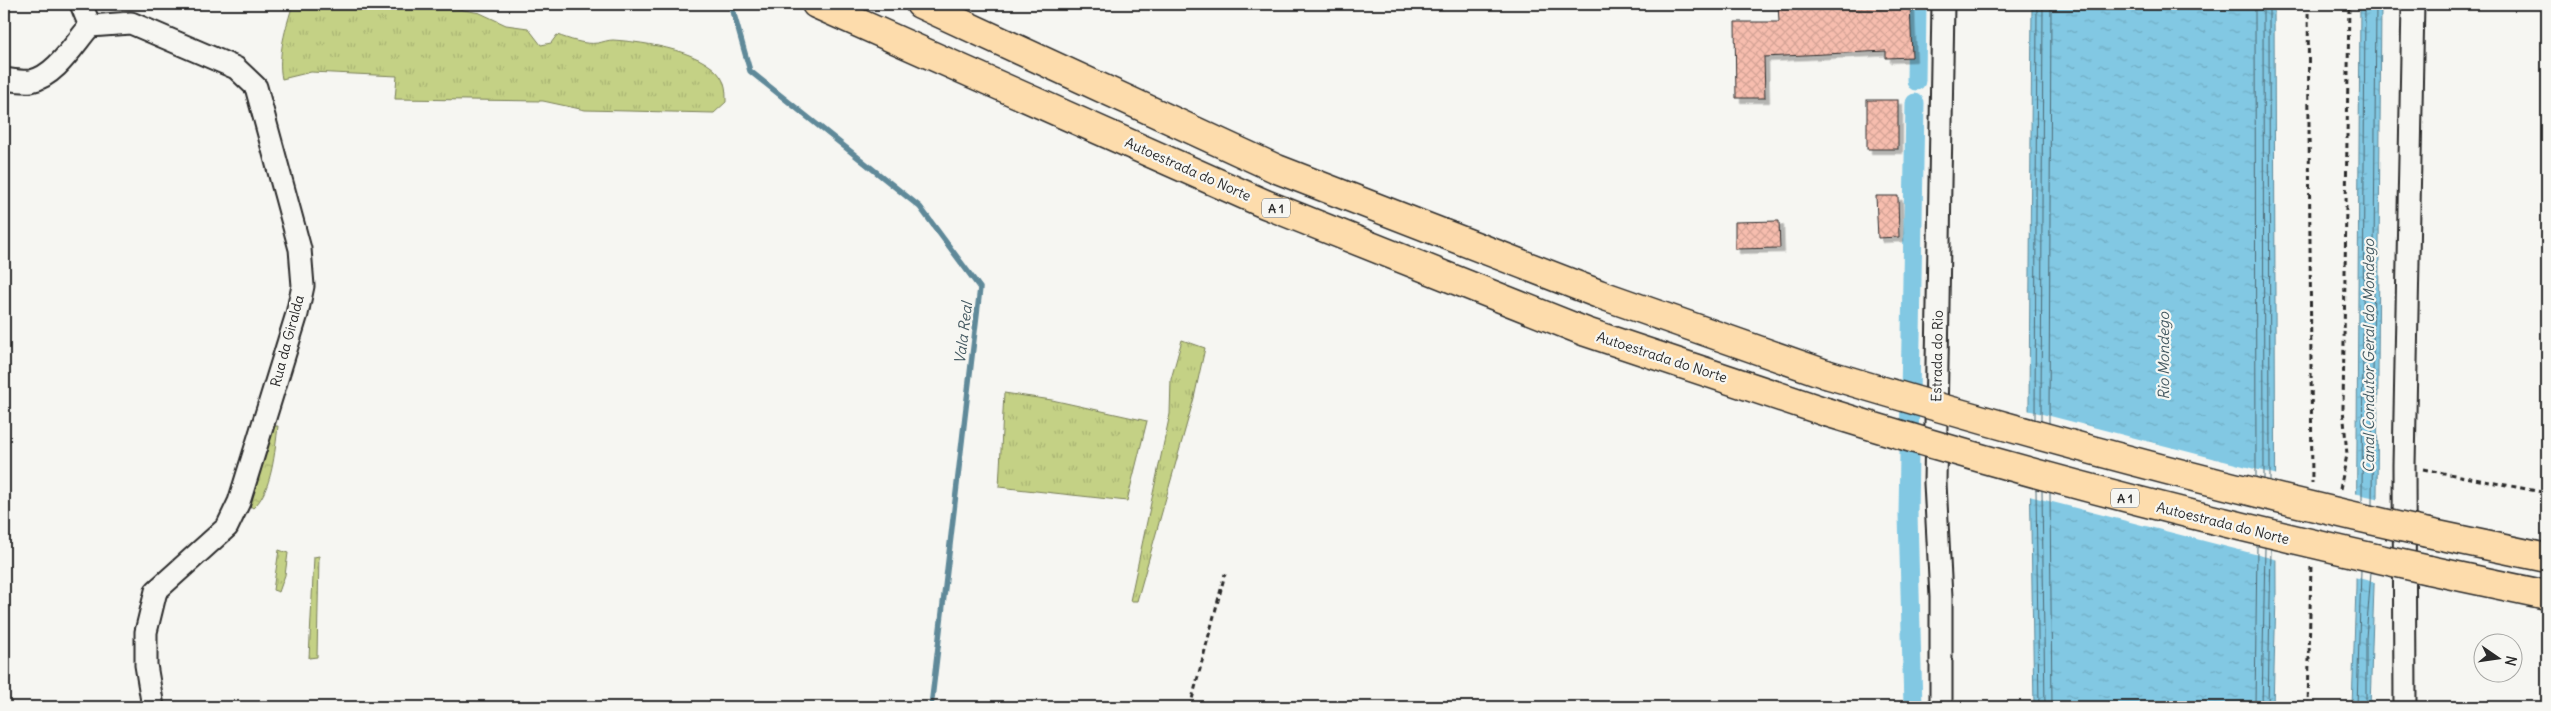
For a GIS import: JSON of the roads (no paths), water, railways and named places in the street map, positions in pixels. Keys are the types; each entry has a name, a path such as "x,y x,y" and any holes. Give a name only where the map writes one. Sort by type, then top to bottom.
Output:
{"highway":[{"name":"Autoestrada do Norte","path":"816,4 1274,207 1586,332 1826,412 2032,473 2151,505 2428,570 2547,595"},
{"path":"920,4 1277,169 1600,294 1826,374 1964,416 2119,459 2428,533 2547,558"}],"street":[{"path":"4,79 30,81 42,77 55,67 90,26 81,4"},
{"name":"Estrada do Rio","path":"1941,707 1941,597 1935,483 1943,4"},
{"path":"2405,707 2404,465 2413,4"},
{"name":"Rua da Giralda","path":"90,26 131,23 236,68 256,87 300,249 302,286 297,314 239,502 227,527 156,591 146,632 146,665 153,707"}],"water":[{"name":"Rio Mondego","path":"2032,4 2274,4 2276,596 2273,707 2034,707 2029,404"},
{"name":"Canal Condutor Geral do Mondego","path":"2360,4 2381,4 2377,496 2370,707 2352,707 2356,587"}],"waterway":[{"name":"Vala Real","path":"731,4 750,71 920,207 980,288 931,707"},
{"path":"1916,81 1917,4"},
{"path":"1913,707 1908,514 1915,103"}]}
